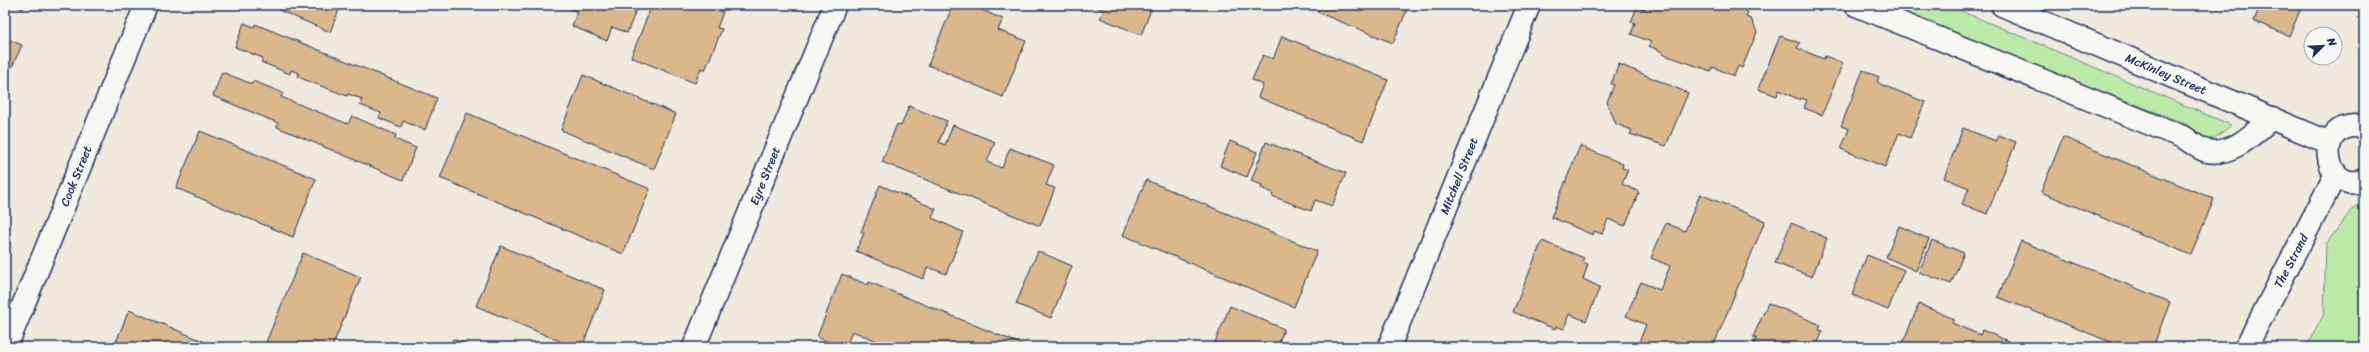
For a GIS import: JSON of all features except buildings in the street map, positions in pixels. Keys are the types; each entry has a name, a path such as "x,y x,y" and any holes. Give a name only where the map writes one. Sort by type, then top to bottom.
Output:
{"street":[{"name":"Cook Street","path":"6,347 146,5"},
{"name":"Eyre Street","path":"694,347 835,5"},
{"name":"Mitchell Street","path":"1389,347 1529,5"},
{"path":"1856,5 2185,138 2206,151 2225,151 2242,142 2272,118"},
{"name":"McKinley Street","path":"2002,5 2330,143"},
{"path":"2364,127 2354,125 2335,134 2330,143 2328,160 2336,174 2352,182 2364,180"},
{"name":"The Strand","path":"2246,347 2336,174"}],"green space":[{"path":"1879,5 1947,5 2231,125 2218,136 2208,139 2203,138 2186,124"},
{"path":"2364,202 2364,347 2306,347 2324,314 2326,244 2350,212"}]}
